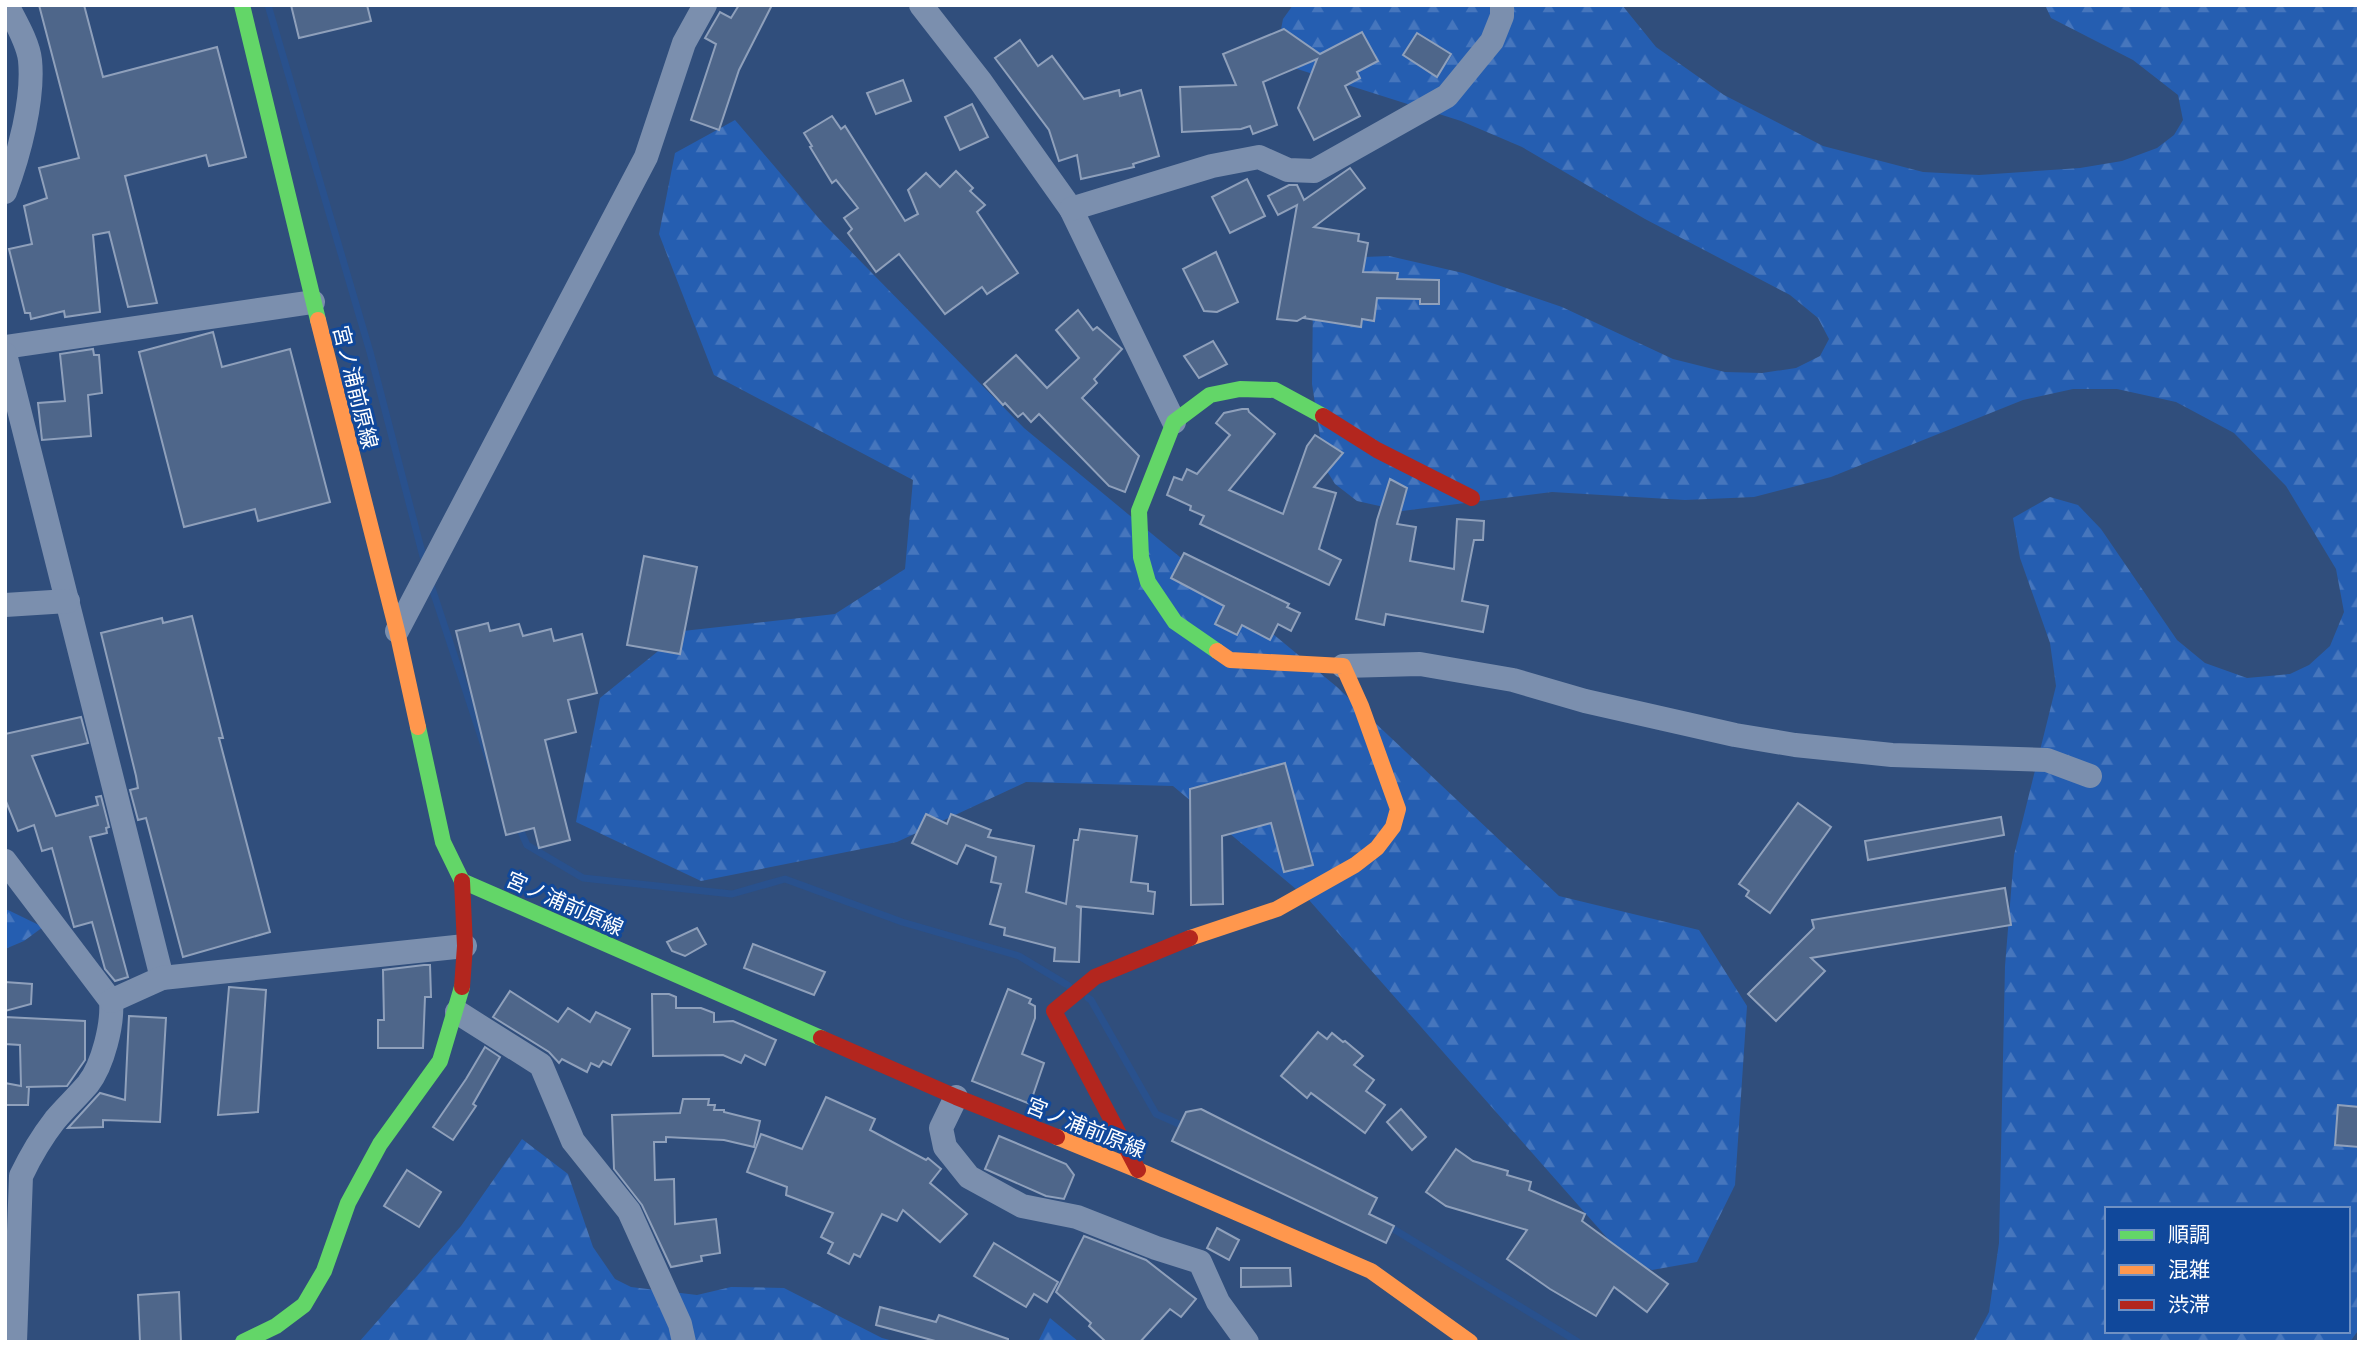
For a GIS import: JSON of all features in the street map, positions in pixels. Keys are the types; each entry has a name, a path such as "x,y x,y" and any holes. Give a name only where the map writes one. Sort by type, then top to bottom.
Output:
{"main road":[{"name":"宮ノ浦前原線","path":"242,5 313,302 397,631 443,842 462,881 956,1097 1138,1170 1371,1271 1470,1342"},
{"path":"1138,1170 1054,1011 1095,977 1204,932 1277,909 1355,865 1377,848 1393,827 1398,809 1361,706 1343,666 1230,660 1175,622 1149,582 1141,557 1139,511 1174,422 1210,395 1240,389 1275,390 1295,399 1377,450 1472,498"},
{"path":"243,1342 276,1326 304,1305 324,1271 348,1203 380,1143 439,1061 463,994 465,946 462,881"}],"street":[{"path":"5,192 12,174 28,102 30,58 7,5"},
{"path":"397,631 646,157 684,43 705,5"},
{"path":"921,5 981,82 1071,209 1174,422"},
{"path":"1071,209 1212,166 1259,157 1288,170 1314,171 1447,96 1492,41 1502,16 1502,5"},
{"path":"5,347 313,302"},
{"path":"5,354 162,978"},
{"path":"5,605 68,601"},
{"path":"1343,666 1420,664 1513,680 1585,701 1735,735 1795,745 1892,755 2048,760 2090,776"},
{"path":"5,861 111,1001 112,1017 102,1053 90,1081 54,1121 32,1153 21,1177 15,1342"},
{"path":"111,1001 162,978 465,946"},
{"path":"457,1012 541,1065 573,1142 629,1212 680,1324 684,1342"},
{"path":"956,1097 941,1128 945,1147 969,1177 1022,1206 1077,1217 1200,1262 1218,1302 1247,1342"}],"green space":[{"path":"1293,5 1622,5 1656,47 1724,95 1823,146 1923,172 1979,175 2080,168 2122,161 2157,148 2174,135 2183,120 2178,95 2133,60 2051,18 2045,5 2359,5 2359,1329 2350,1342 1973,1342 1989,1312 1999,1243 2005,966 2014,855 2056,686 2050,643 2020,558 2013,518 2050,497 2078,505 2101,529 2177,640 2205,663 2247,678 2290,674 2309,665 2330,646 2344,612 2336,569 2286,486 2234,433 2176,402 2117,389 2073,389 2023,400 1831,477 1754,497 1685,500 1552,492 1402,511 1357,501 1335,484 1325,468 1312,384 1313,297 1340,258 1389,256 1463,273 1562,307 1673,359 1725,372 1762,373 1796,368 1820,356 1829,339 1818,318 1790,295 1645,219 1522,147 1461,121 1291,67 1277,51 1283,19"},
{"path":"735,120 822,222 1024,428 1337,687 1559,896 1699,930 1747,1006 1735,1185 1697,1262 1652,1270 1624,1257 1309,900 1173,786 1026,782 897,842 701,881 576,822 600,698 683,631 835,614 905,569 913,480 714,375 659,234 675,153"},
{"path":"5,910 43,927 24,941 5,949"},
{"path":"522,1139 568,1174 593,1247 615,1279 631,1287 697,1295 731,1287 784,1288 882,1338 897,1342 359,1342 461,1226"},
{"path":"1050,1318 1079,1342 1038,1342"}],"building":[{"path":"39,5 84,5 103,77 217,47 246,157 209,166 206,155 125,176 157,303 128,307 109,232 93,235 100,312 65,317 64,311 31,319 30,313 25,313 9,249 32,244 24,206 47,198 39,168 79,158"},
{"path":"291,5 367,5 371,21 299,38"},
{"path":"739,5 772,5 739,70 719,130 691,120 716,44 705,38 720,12 731,18"},
{"path":"1284,29 1320,54 1362,32 1378,61 1357,72 1360,78 1345,86 1360,116 1314,140 1298,108 1317,59 1263,82 1277,125 1253,134 1250,126 1241,129 1182,132 1180,87 1236,85 1223,54"},
{"path":"1417,33 1451,54 1437,77 1403,55"},
{"path":"1020,40 1038,66 1052,56 1084,99 1119,90 1120,96 1141,90 1159,156 1133,164 1134,167 1081,179 1077,155 1059,161 1049,130 995,58"},
{"path":"903,80 911,101 876,114 867,93"},
{"path":"972,104 988,137 960,150 945,117"},
{"path":"832,116 841,129 845,126 905,221 918,214 908,190 926,173 940,187 956,171 973,188 970,191 985,205 977,212 1018,273 987,294 982,287 945,314 899,254 876,272 848,233 852,229 844,218 858,208 836,180 832,183 804,133"},
{"path":"1350,168 1365,188 1314,227 1359,234 1358,241 1368,243 1363,272 1398,273 1397,279 1439,280 1439,304 1420,304 1420,299 1377,298 1374,321 1362,319 1361,327 1303,318 1306,316 1297,321 1277,319 1297,205 1278,215 1268,196 1289,185 1297,185 1304,200"},
{"path":"1247,179 1265,216 1230,233 1212,197"},
{"path":"1216,252 1238,302 1217,312 1204,311 1183,269"},
{"path":"1078,310 1093,330 1097,327 1122,349 1094,379 1097,383 1082,398 1139,456 1125,492 1109,486 1039,414 1031,422 1023,413 1018,417 984,384 1016,355 1047,388 1079,358 1056,330"},
{"path":"213,332 222,367 290,349 330,502 258,521 255,509 184,527 139,352"},
{"path":"1213,341 1227,364 1199,378 1184,356"},
{"path":"93,349 94,355 99,355 102,393 88,395 91,436 42,440 38,403 65,401 60,354"},
{"path":"1248,409 1275,434 1229,490 1283,514 1307,446 1315,435 1343,453 1314,487 1336,493 1319,549 1341,560 1329,585 1200,524 1204,516 1190,510 1191,506 1167,495 1174,477 1182,480 1187,469 1197,474 1230,435 1216,423 1224,413"},
{"path":"1390,479 1407,488 1397,524 1416,527 1410,561 1454,569 1457,519 1484,521 1483,540 1474,540 1462,601 1488,606 1483,632 1386,614 1384,625 1356,619 1377,520"},
{"path":"1184,553 1289,604 1287,607 1300,613 1291,631 1278,624 1270,640 1242,625 1237,635 1215,624 1224,606 1171,578"},
{"path":"644,556 697,567 680,654 627,645"},
{"path":"192,616 223,738 219,738 270,932 183,957 146,818 138,820 130,790 138,788 136,776 101,633 162,618 163,623"},
{"path":"488,623 490,631 519,624 523,636 551,629 554,641 582,634 597,693 568,700 576,732 545,740 570,840 539,848 534,828 506,835 456,631"},
{"path":"81,717 88,743 32,756 56,816 98,805 96,797 101,796 109,827 106,828 107,833 90,837 128,977 115,981 105,969 92,922 74,927 52,848 42,851 34,825 18,831 5,799 5,734"},
{"path":"1285,763 1313,865 1284,872 1271,823 1222,836 1223,904 1191,905 1190,789"},
{"path":"1798,803 1831,827 1770,913 1746,896 1749,891 1739,884"},
{"path":"926,814 947,824 951,814 991,830 988,837 1034,846 1026,892 1066,904 1074,840 1078,840 1080,829 1137,836 1131,882 1148,884 1148,891 1155,892 1153,914 1076,906 1081,908 1079,962 1054,961 1055,948 1004,935 1005,928 990,924 1001,884 991,882 996,857 966,845 957,864 912,843"},
{"path":"2001,817 2004,835 1868,860 1865,841"},
{"path":"2005,888 2011,925 1811,958 1825,971 1776,1021 1748,994 1814,928 1812,920"},
{"path":"697,928 706,944 685,956 672,951 667,942"},
{"path":"753,944 825,972 814,995 744,968"},
{"path":"430,965 431,997 425,997 423,1048 378,1048 378,1020 384,1020 383,970"},
{"path":"5,982 32,984 31,1004 5,1011"},
{"path":"229,987 266,990 258,1112 218,1115"},
{"path":"1008,989 1031,999 1029,1003 1035,1006 1035,1018 1022,1054 1044,1063 1030,1104 972,1081"},
{"path":"510,991 558,1022 568,1008 590,1022 596,1012 630,1029 611,1065 603,1061 599,1067 591,1063 587,1072 562,1059 559,1063 549,1052 493,1017"},
{"path":"652,994 669,994 676,997 676,1008 701,1008 714,1013 714,1022 733,1021 776,1040 765,1065 745,1055 741,1063 723,1055 653,1056"},
{"path":"129,1016 166,1018 160,1122 103,1120 103,1127 68,1128 100,1093 125,1100"},
{"path":"5,1017 85,1021 85,1060 67,1086 26,1087 29,1087 28,1105 5,1105 5,1083 21,1086 20,1045 5,1044"},
{"path":"1318,1032 1327,1039 1332,1033 1363,1056 1354,1065 1374,1080 1366,1091 1385,1105 1365,1133 1311,1093 1307,1098 1281,1076"},
{"path":"485,1047 500,1057 473,1104 476,1106 453,1140 433,1127"},
{"path":"826,1097 875,1119 870,1130 926,1160 928,1158 941,1169 930,1183 967,1214 940,1242 903,1210 897,1221 882,1214 860,1257 854,1254 849,1264 828,1253 833,1243 821,1237 833,1213 786,1195 787,1187 747,1172 761,1134 802,1149"},
{"path":"683,1099 709,1099 708,1105 715,1105 714,1110 724,1110 760,1121 754,1147 724,1140 666,1137 666,1142 654,1142 655,1180 674,1179 675,1224 716,1219 720,1253 701,1256 702,1261 671,1267 642,1205 614,1169 612,1115 680,1113"},
{"path":"2338,1105 2359,1107 2359,1147 2335,1145"},
{"path":"1201,1109 1377,1198 1369,1214 1394,1226 1386,1243 1172,1141 1186,1112"},
{"path":"1401,1109 1426,1137 1412,1150 1387,1122"},
{"path":"999,1136 1066,1164 1074,1175 1064,1199 1046,1196 985,1169"},
{"path":"1456,1149 1473,1161 1508,1171 1507,1175 1531,1182 1529,1190 1585,1214 1582,1221 1668,1284 1647,1312 1614,1287 1596,1316 1550,1289 1507,1259 1527,1230 1446,1206 1426,1192"},
{"path":"407,1170 441,1192 419,1227 384,1206"},
{"path":"1217,1228 1239,1240 1229,1260 1207,1248"},
{"path":"1084,1236 1146,1260 1196,1299 1181,1317 1170,1309 1140,1342 1106,1342 1089,1326 1091,1323 1056,1292"},
{"path":"994,1243 1058,1282 1047,1302 1034,1294 1026,1307 974,1276"},
{"path":"1241,1268 1290,1268 1291,1286 1241,1287"},
{"path":"179,1292 181,1342 140,1342 138,1295"},
{"path":"880,1307 936,1322 939,1315 1008,1339 1008,1342 939,1342 876,1325"}],"waterway":[{"path":"268,5 370,352 425,564"},
{"path":"430,582 492,770"},
{"path":"518,825 527,845 583,878 732,894 785,879 902,922 1019,956 1069,986"},
{"path":"1088,998 1156,1114 1188,1128"},
{"path":"1387,1225 1578,1342"}],"traffic: fast":[{"path":"242,5 318,320"},
{"path":"1217,651 1175,622 1148,582 1141,557 1139,511 1174,422 1210,395 1240,389 1275,390 1323,416"},
{"path":"418,727 443,842 462,881 821,1038"},
{"path":"243,1342 276,1326 304,1305 324,1271 348,1203 380,1144 440,1061 462,987"}],"traffic: slow":[{"path":"318,320 397,631 418,727"},
{"path":"1190,938 1277,909 1355,865 1377,848 1393,827 1398,809 1361,706 1343,666 1230,660 1217,651"},
{"path":"1057,1137 1371,1271 1470,1342"}],"traffic: jam":[{"path":"1323,416 1377,450 1472,498"},
{"path":"462,881 465,946 462,987"},
{"path":"1138,1170 1054,1011 1095,977 1190,938"},
{"path":"821,1038 956,1097 1057,1137"}]}
